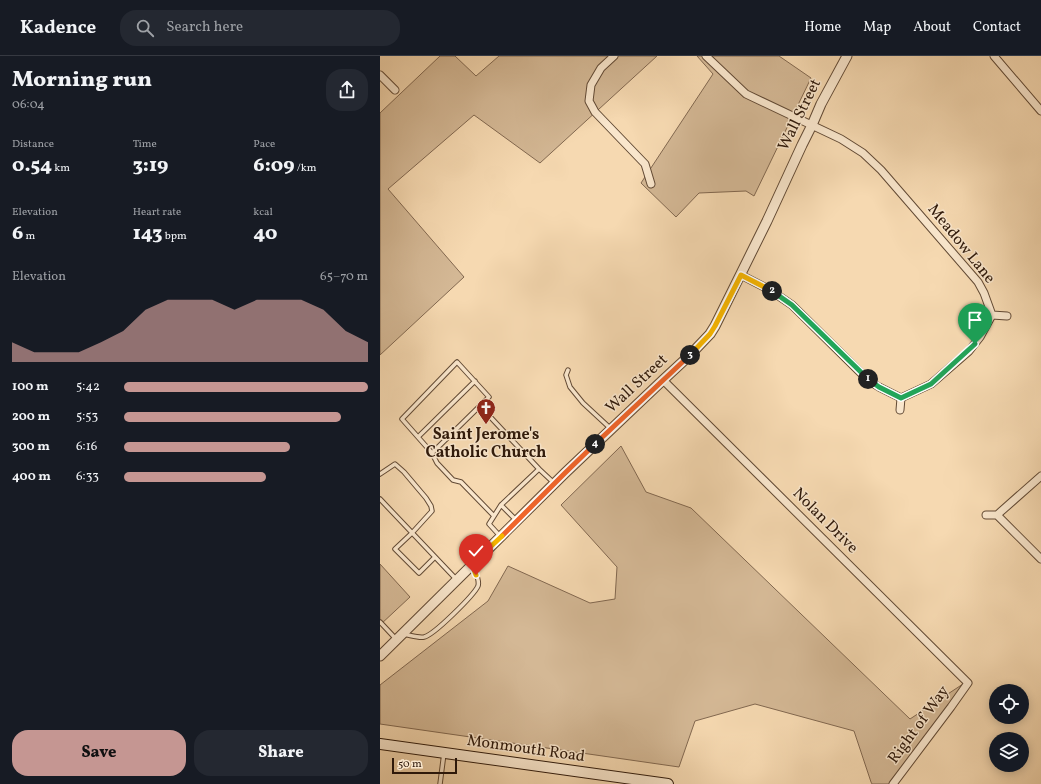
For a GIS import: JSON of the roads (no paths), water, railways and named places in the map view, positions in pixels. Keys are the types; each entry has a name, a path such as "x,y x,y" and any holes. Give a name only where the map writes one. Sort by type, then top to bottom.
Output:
{"main road":[{"name":"Monmouth Road","path":"380,744 668,784"}],"street":[{"path":"614,56 601,68 591,85 589,101 595,112 645,164 651,184"},
{"name":"Meadow Lane","path":"706,56 746,94 841,139 853,146 881,170 978,282 984,293 992,315"},
{"name":"Wall Street","path":"381,654 554,483 690,355 710,334 741,275 821,104 847,56"},
{"path":"994,56 1041,111"},
{"path":"380,75 395,90"},
{"path":"741,275 770,290 792,305 869,381 901,398"},
{"path":"901,398 931,384 969,351 980,337 992,315 1007,316"},
{"name":"Nolan Drive","path":"663,380 968,682"},
{"path":"900,410 901,398"},
{"path":"986,516 997,515 1041,476"},
{"path":"997,515 1041,559"},
{"name":"Right of Way","path":"893,784 968,682"}],"lane":[{"path":"432,453 489,397 457,362 402,418 432,453 437,463 453,480 461,482 494,516"},
{"path":"568,370 566,375 570,386 583,403 611,429"},
{"path":"418,437 475,381"},
{"path":"480,406 554,483"},
{"path":"380,474 395,464 404,472 431,506 432,511 395,549 419,574 435,557"},
{"path":"501,537 489,524 501,505 539,468"},
{"path":"380,499 456,580"},
{"path":"501,505 516,521"},
{"path":"380,622 399,637 424,637 432,633 454,614 477,587 478,580 472,564"},
{"path":"440,784 444,753"}],"place":[{"name":"Saint Jerome's Catholic Church","path":"486,425"}]}
